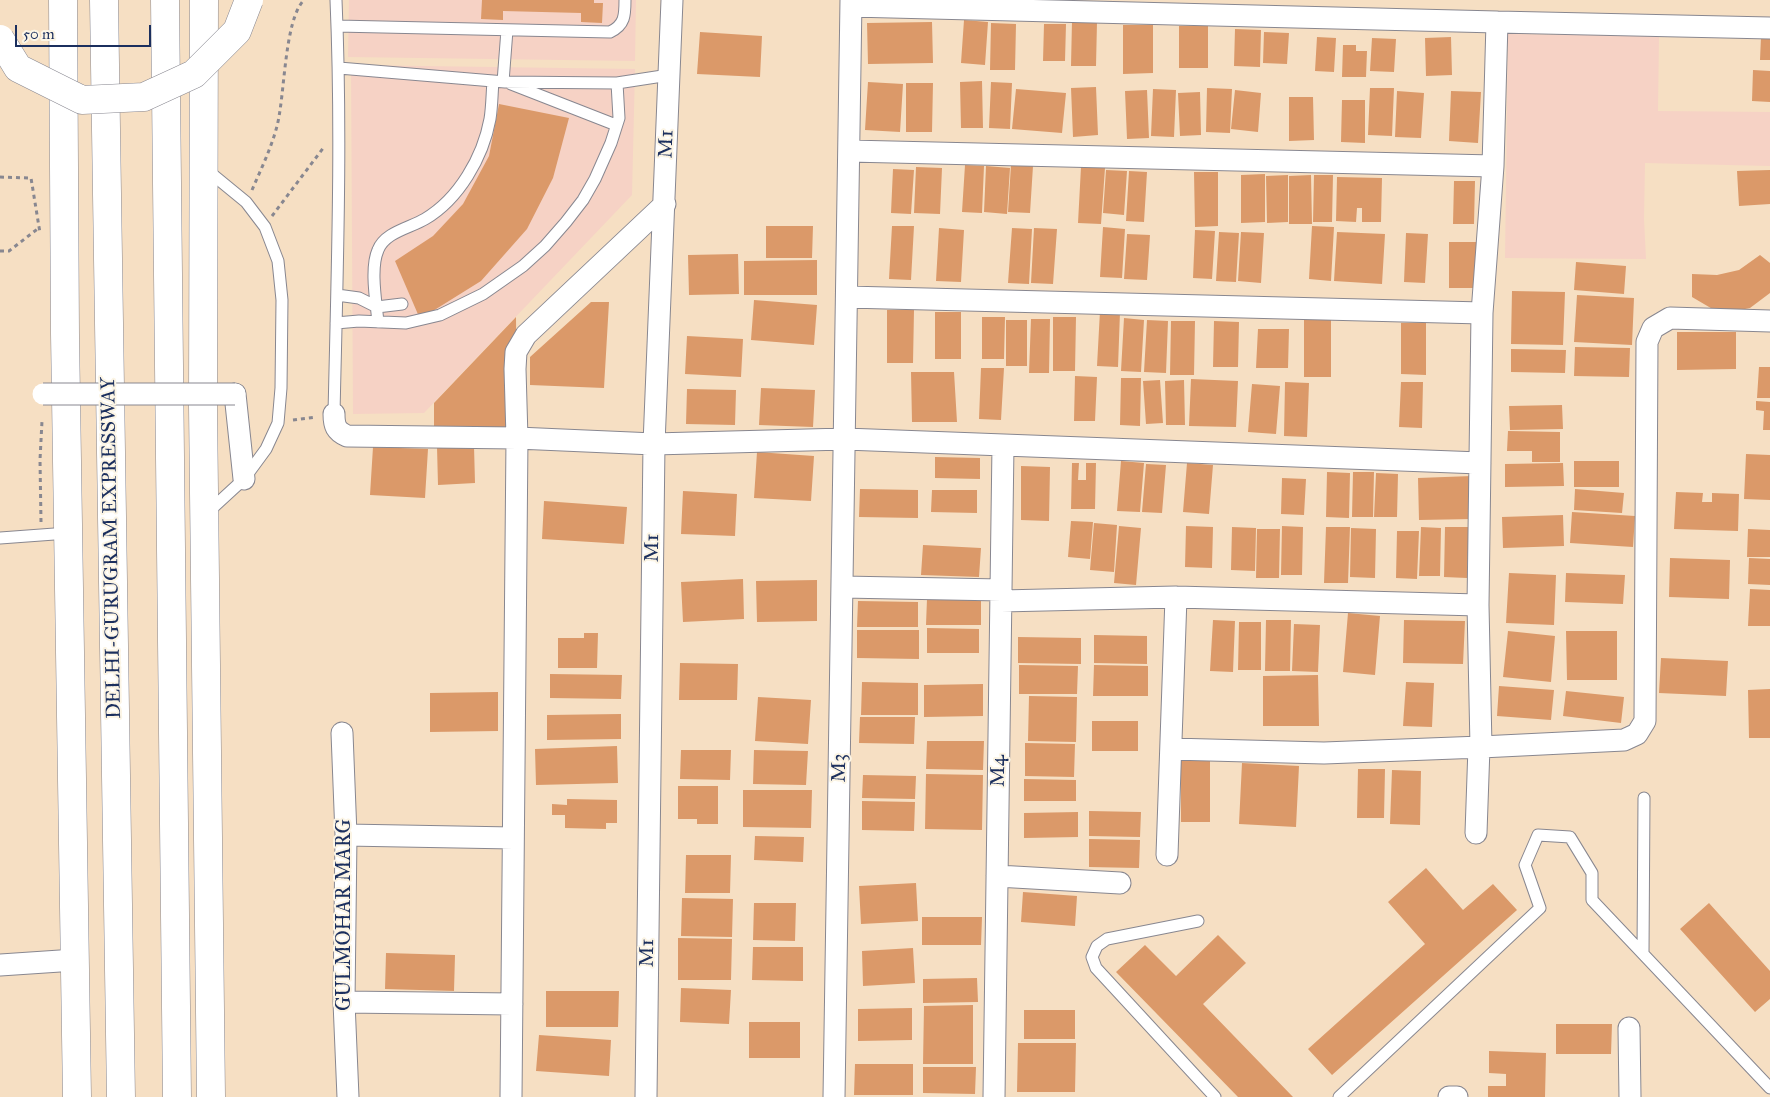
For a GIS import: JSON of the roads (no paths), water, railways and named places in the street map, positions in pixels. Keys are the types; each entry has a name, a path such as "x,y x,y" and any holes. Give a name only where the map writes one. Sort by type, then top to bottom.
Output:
{"main road":[{"path":"63,0 65,334 77,1097"},
{"name":"DELHI-GURUGRAM EXPRESSWAY","path":"104,0 121,1097"},
{"path":"165,0 177,1097"},
{"path":"204,0 205,514 211,1097"},
{"path":"0,39 18,68 82,100 144,97 194,74 237,31 249,0"}],"street":[{"name":"M1","path":"646,1097 654,444 672,0"},
{"path":"851,3 1770,28"},
{"name":"M3","path":"834,1097 851,3"},
{"path":"1476,833 1480,747 1478,606 1482,313 1493,166 1497,22"},
{"path":"849,151 1493,166"},
{"path":"511,1097 516,438 514,369 516,352 526,335 665,204"},
{"path":"847,296 1482,313"},
{"path":"1171,749 1324,753 1624,740 1637,734 1645,721 1647,342 1653,328 1670,318 1770,321"},
{"path":"43,394 235,394 244,479"},
{"path":"334,414 334,424 339,432 347,436 516,438 654,444 845,439 1480,462"},
{"name":"M4","path":"994,1097 1003,445"},
{"path":"843,588 1001,596 1176,597 1478,606"},
{"path":"1166,855 1176,597"},
{"name":"GULMOHAR MARG","path":"342,733 346,835 344,1002 348,1097"},
{"path":"346,835 513,838"},
{"path":"997,876 1120,883"},
{"path":"0,965 75,960"},
{"path":"344,1002 512,1004"},
{"path":"1630,1028 1630,1097"},
{"path":"1448,1097 1457,1097"}],"lane":[{"path":"334,414 339,134 336,0"},
{"path":"337,26 610,32 617,29 625,20 625,0"},
{"path":"378,322 374,262 378,248 387,238 426,219 450,199 471,169 482,149 501,82 507,30"},
{"path":"339,68 501,82 617,83 670,75"},
{"path":"501,82 616,125"},
{"path":"336,323 406,323 440,315 482,294 522,266 545,246 566,222 583,200 603,164 619,118 617,83"},
{"path":"204,167 246,202 265,227 278,261 282,300 281,388 278,423 266,450 244,479 205,514"},
{"path":"337,296 359,298 377,307 402,304"},
{"path":"0,538 69,533"},
{"path":"1643,953 1644,798"},
{"path":"1339,1097 1540,908 1525,865 1538,835 1570,837 1592,873 1592,900 1770,1088"},
{"path":"1198,921 1107,939 1097,946 1092,956 1096,968 1215,1097"}]}
